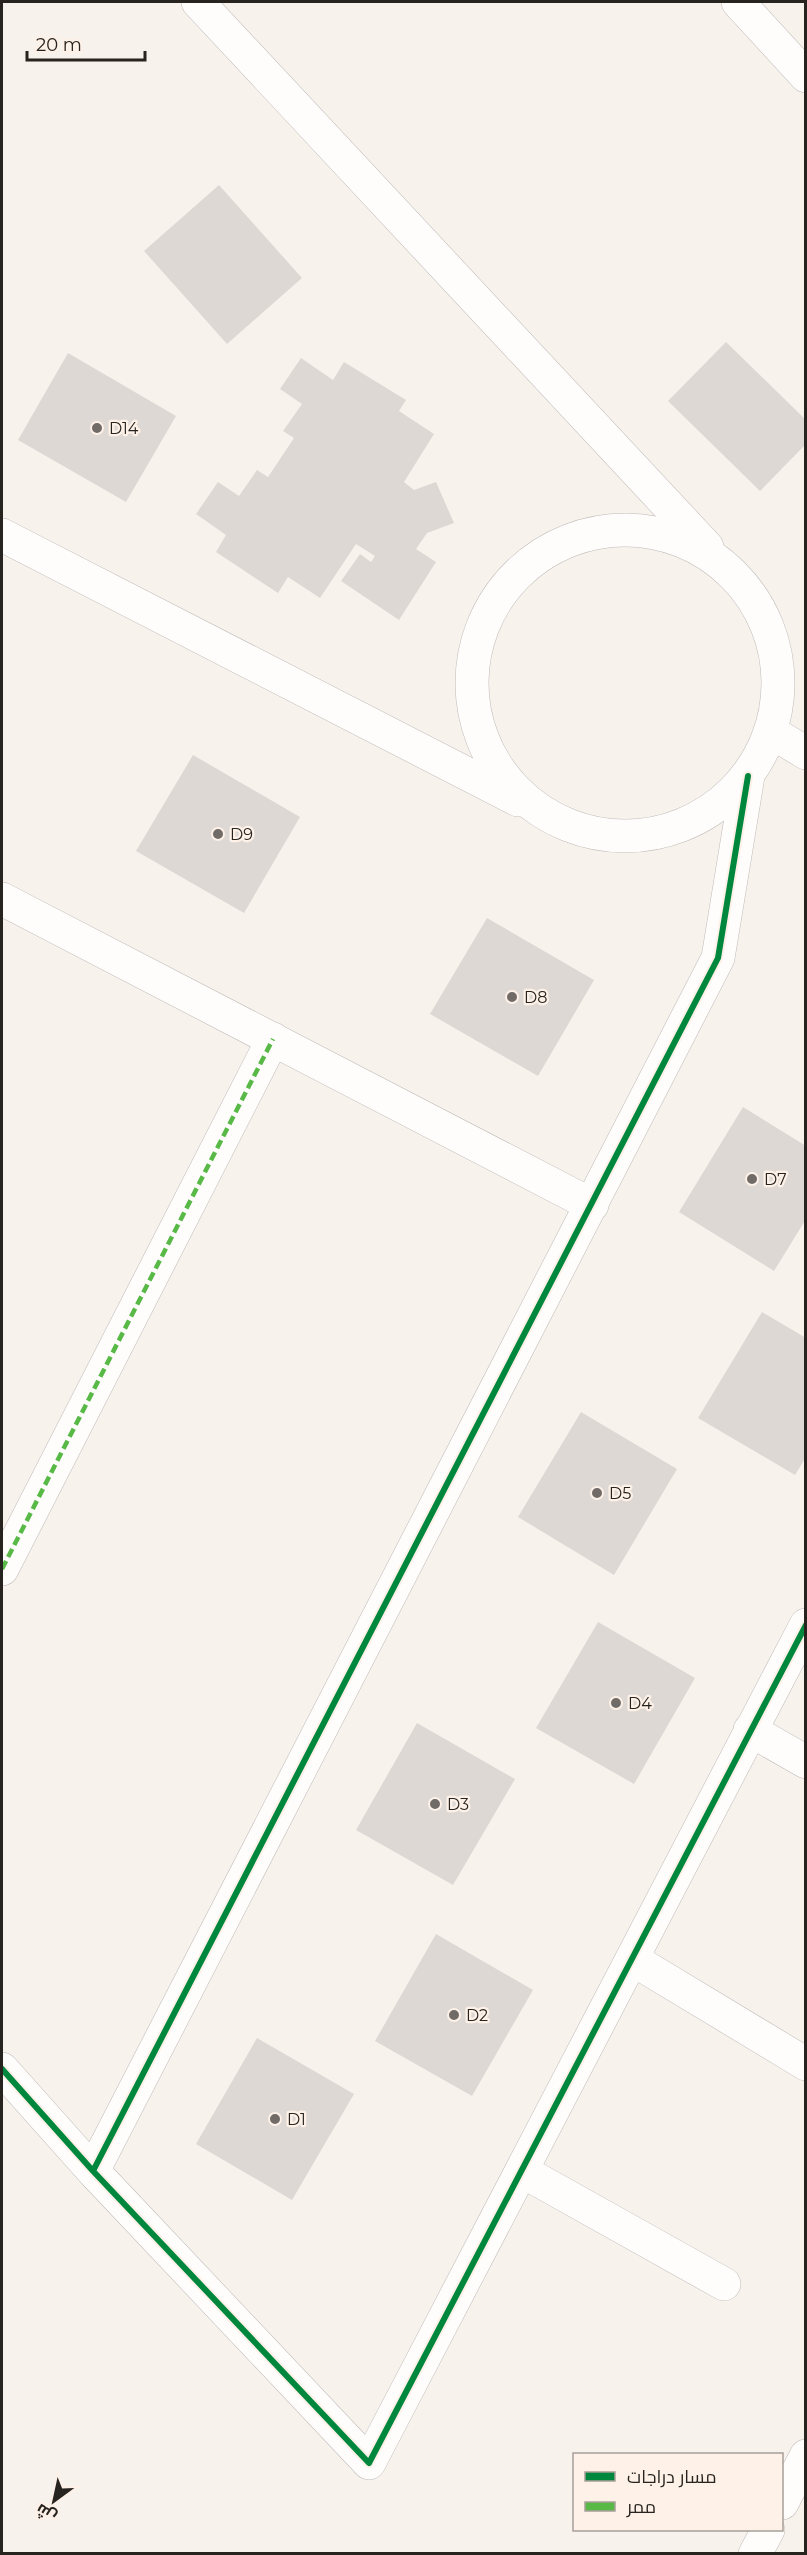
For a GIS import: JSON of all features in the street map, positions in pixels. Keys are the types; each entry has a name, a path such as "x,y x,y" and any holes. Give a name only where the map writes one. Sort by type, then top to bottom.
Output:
{"street":[{"path":"93,2171 718,958 748,776 771,732 779,685 771,636 749,593 198,2"},
{"path":"738,2 806,76"},
{"path":"566,825 522,797 489,757 472,707 472,665 473,654 491,605 525,565 570,539 622,530 670,537 714,558 749,593"},
{"path":"2,535 566,825 617,837 669,831 713,809 748,776"},
{"path":"771,732 806,753"},
{"path":"2,899 592,1205"},
{"path":"2,1569 273,1040"},
{"path":"2,2069 93,2171 369,2463 806,1625"},
{"path":"750,1730 806,1762"},
{"path":"632,1959 806,2064"},
{"path":"522,2171 724,2284"},
{"path":"783,2501 806,2457"},
{"path":"755,2553 767,2531"}],"building":[{"path":"219,185 302,278 227,344 144,251"},
{"path":"726,342 806,420 806,444 760,491 668,401"},
{"name":"D14","path":"68,353 176,416 126,502 18,440"},
{"path":"301,358 333,380 344,362 406,400 399,411 434,434 404,482 414,490 436,482 454,523 427,533 416,549 436,562 399,620 341,581 360,554 371,562 375,556 356,544 320,598 288,577 278,593 216,552 226,535 196,514 218,482 239,496 257,470 268,477 294,438 283,431 302,404 280,389"},
{"name":"D9","path":"193,755 300,817 244,913 136,851"},
{"name":"D8","path":"487,918 594,980 538,1076 430,1014"},
{"name":"D7","path":"743,1107 806,1146 806,1219 774,1271 679,1212"},
{"path":"762,1312 806,1338 806,1457 795,1475 698,1418"},
{"name":"D5","path":"581,1412 677,1469 614,1575 518,1517"},
{"name":"D4","path":"598,1622 695,1678 634,1784 536,1728"},
{"name":"D3","path":"417,1723 515,1779 453,1885 356,1830"},
{"name":"D2","path":"436,1934 533,1990 472,2096 375,2041"},
{"name":"D1","path":"257,2038 354,2094 292,2200 196,2144"}],"marked path":[{"path":"2,1569 273,1039"}],"cycle path":[{"path":"93,2171 718,958 748,776"},
{"path":"2,2069 93,2171 369,2463 806,1625"}],"place":[{"name":"D14","path":"97,428"},
{"name":"D9","path":"218,834"},
{"name":"D8","path":"512,997"},
{"name":"D7","path":"752,1179"},
{"name":"D5","path":"597,1493"},
{"name":"D4","path":"616,1703"},
{"name":"D3","path":"435,1804"},
{"name":"D2","path":"454,2015"},
{"name":"D1","path":"275,2119"}]}
